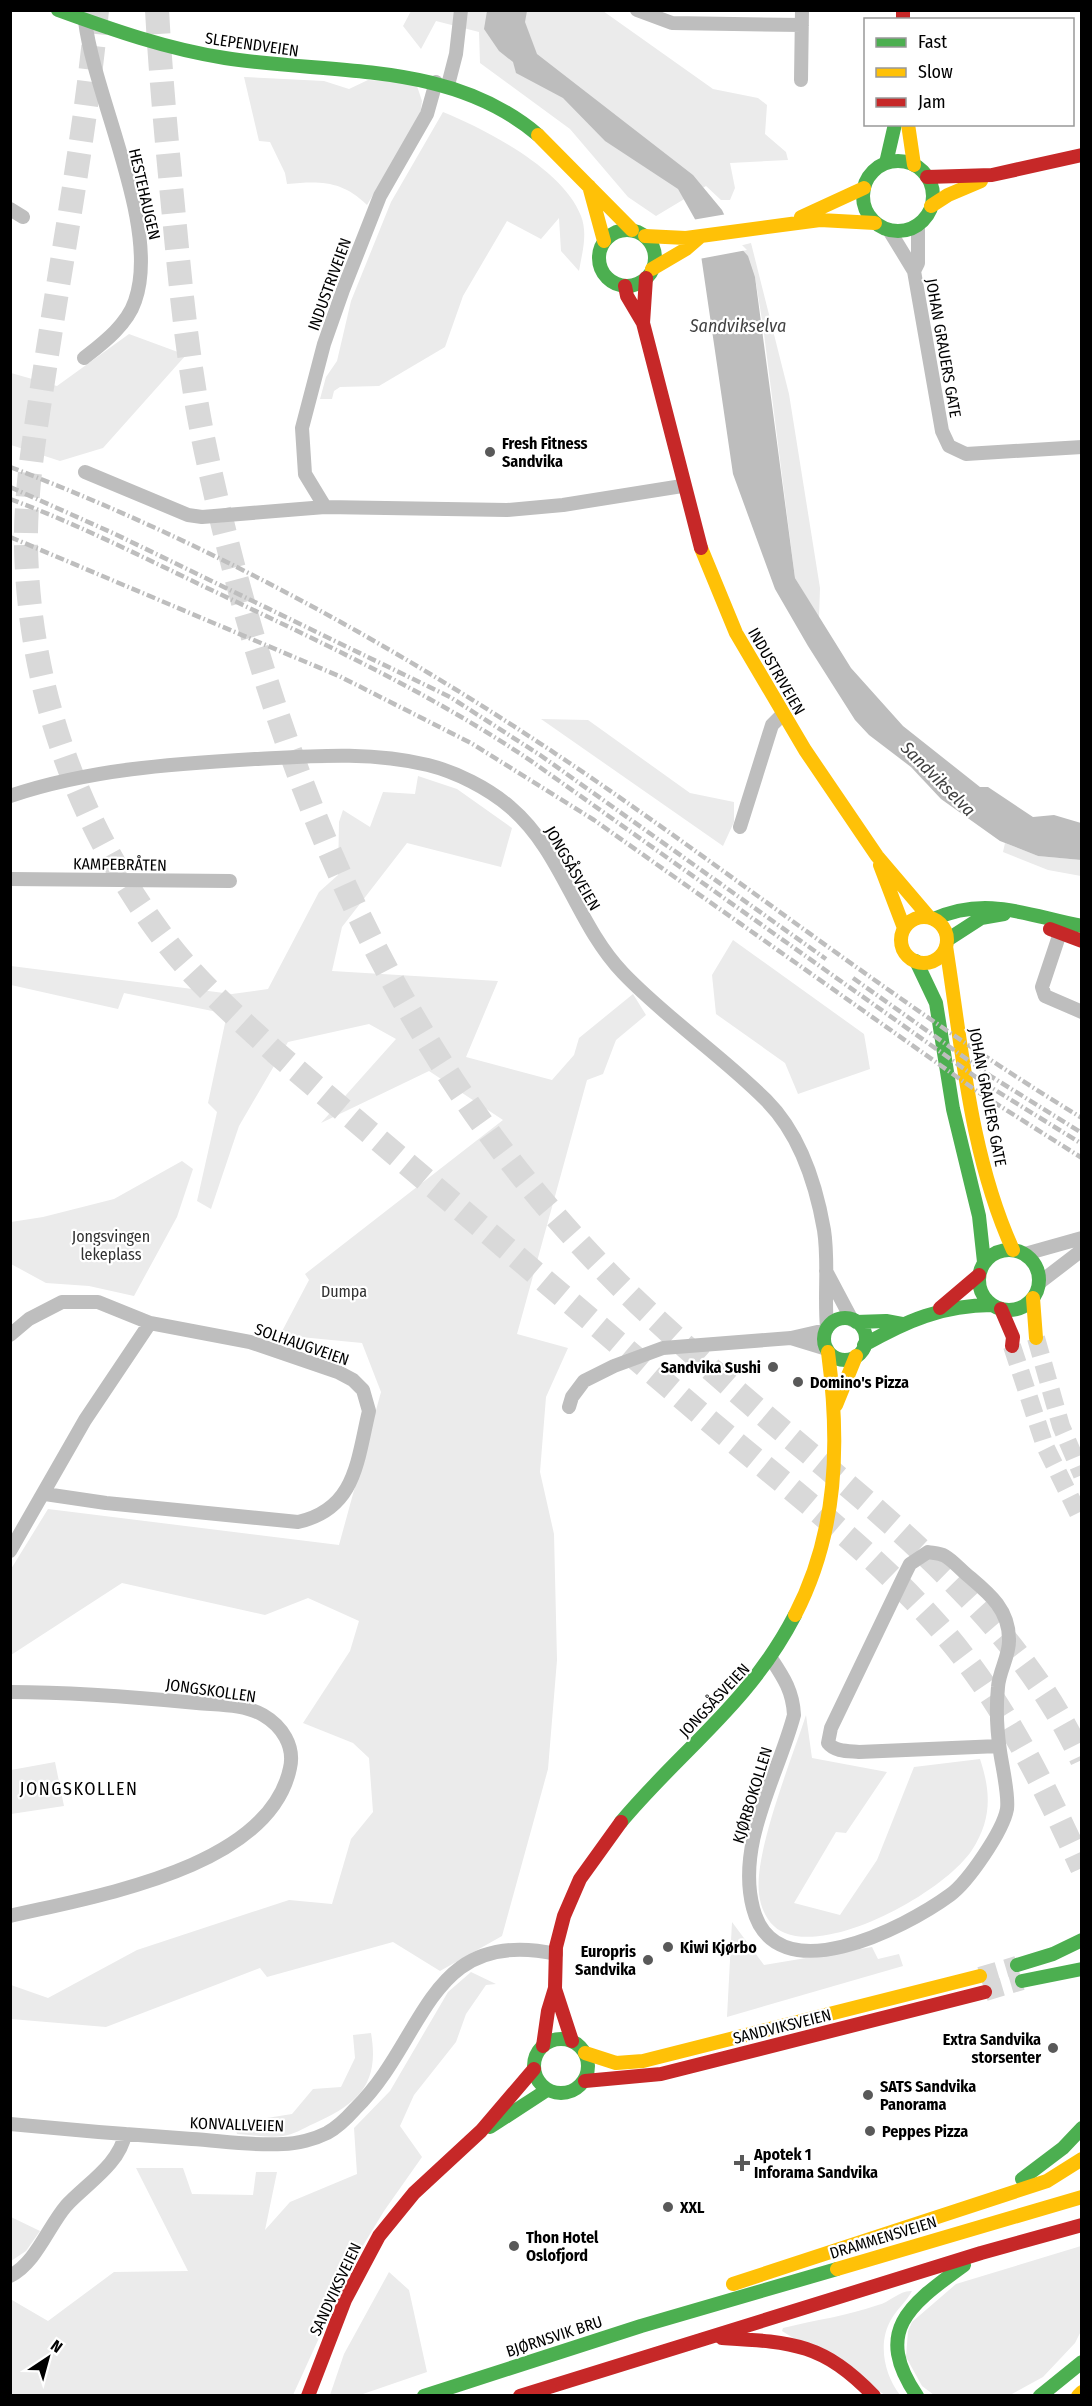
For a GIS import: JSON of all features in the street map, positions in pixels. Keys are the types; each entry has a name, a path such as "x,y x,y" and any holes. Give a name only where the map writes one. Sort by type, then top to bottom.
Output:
{"main road":[{"name":"SLEPENDVEIEN","path":"58,10 146,42 224,58 320,69 385,72 442,84"},
{"path":"442,84 491,103 531,128 567,160 589,186 638,233 654,252 649,274"},
{"path":"886,163 895,126"},
{"path":"908,126 914,165"},
{"path":"927,177 992,175 1082,155"},
{"path":"875,223 866,211 864,188 873,171 886,163 901,161 914,165 927,177 932,191 931,206"},
{"path":"701,236 636,284 625,286 611,281 601,270 598,255 604,241 616,232 638,233 662,238 701,236 782,224 855,219 875,223 889,230 904,231 918,225 931,206 948,195 992,175"},
{"path":"589,186 604,241"},
{"path":"782,224 864,188"},
{"name":"INDUSTRIVEIEN","path":"644,324 649,274"},
{"name":"INDUSTRIVEIEN","path":"625,286 627,296 644,324 682,486 704,558 731,622 782,715 877,856 931,918"},
{"name":"INDUSTRIVEIEN","path":"877,856 904,928"},
{"path":"1082,926 1058,923 1011,908 990,905 954,909 931,918 917,918 904,928 903,947 907,955 916,961 933,960 942,953 946,943 973,922 998,913 1082,941"},
{"path":"931,918 943,927 946,943"},
{"name":"JOHAN GRAUERS GATE","path":"946,943 971,1106 996,1213 1019,1252"},
{"name":"JOHAN GRAUERS GATE","path":"916,961 936,1003 953,1109 979,1216 982,1268"},
{"path":"902,1324 836,1320 827,1329 824,1340 828,1351 841,1359 856,1356 864,1345 902,1324 940,1308 1002,1251 1019,1252 1036,1267 1040,1284 1034,1298 1036,1338"},
{"path":"982,1268 981,1292 997,1307 1013,1337 1012,1346"},
{"path":"940,1308 1019,1309 1034,1298"},
{"path":"854,1321 864,1332 864,1345"},
{"name":"JONGSÅSVEIEN","path":"543,2046 555,1989 555,1954 576,1886 599,1849 632,1809 739,1700 772,1660 803,1603 828,1525 836,1470 836,1405 828,1351"},
{"name":"JONGSÅSVEIEN","path":"836,1405 856,1356"},
{"path":"1017,1965 1053,1954 1082,1940"},
{"path":"1022,1981 1062,1971 1082,1969"},
{"name":"SANDVIKSVEIEN","path":"585,2054 616,2062 643,2061 980,1976"},
{"name":"JONGSÅSVEIEN","path":"555,1989 572,2041"},
{"name":"SANDVIKSVEIEN","path":"585,2081 661,2074 985,1992"},
{"path":"557,2039 572,2041 585,2054 589,2067 585,2081 568,2093 547,2090 538,2081 534,2069 536,2057 543,2046 557,2039"},
{"name":"SANDVIKSVEIEN","path":"308,2396 320,2360 353,2283 384,2230 426,2180 481,2131 534,2069"},
{"name":"SANDVIKSVEIEN","path":"481,2131 501,2122 547,2090"},
{"path":"998,2195 1054,2156 1082,2128"},
{"path":"694,2307 787,2265 1047,2181 1082,2159"},
{"name":"DRAMMENSVEIEN","path":"694,2307 1082,2197"},
{"path":"520,2396 753,2322 1082,2225"},
{"path":"917,2396 908,2383 897,2357 898,2337 904,2318 920,2298 981,2253"},
{"name":"BJØRNSVIK BRU","path":"424,2396 694,2307"},
{"path":"705,2337 798,2344 823,2352 849,2370 874,2396"},
{"path":"1059,2379 1082,2344"},
{"name":"SANDVIKSVEIEN","path":"300,2396 320,2360"},
{"path":"1040,2396 1082,2362"}],"street":[{"name":"INDUSTRIVEIEN","path":"325,507 305,474 302,428 324,344 380,196 427,114 456,54 461,10"},
{"path":"637,10 672,23 802,25"},
{"path":"801,80 802,10"},
{"name":"HESTEHAUGEN","path":"84,358 122,325 135,302 142,256 133,202 89,52 85,21"},
{"path":"10,209 23,217"},
{"name":"JOHAN GRAUERS GATE","path":"914,271 918,263 918,225"},
{"name":"JOHAN GRAUERS GATE","path":"889,230 914,271 942,431 949,446 966,454 1082,447"},
{"path":"85,472 188,515 220,517 325,507 507,510 563,505 682,486"},
{"path":"740,827 772,725 782,715"},
{"name":"JONGSÅSVEIEN","path":"10,796 87,774 176,764 326,755 398,759 429,765 470,782 508,806 529,826 545,848 595,937 624,973 654,1003 766,1100 783,1122 801,1153 811,1177 825,1233 824,1289 827,1329"},
{"name":"KAMPEBRÅTEN","path":"10,879 230,881"},
{"path":"1060,933 1042,987 1045,996 1082,1012"},
{"path":"1019,1252 1082,1238"},
{"path":"1040,1284 1082,1250"},
{"name":"JONGSÅSVEIEN","path":"826,1271 854,1321"},
{"name":"SOLHAUGVEIEN","path":"10,1335 43,1310 62,1302 82,1300 105,1304 150,1323 250,1342 353,1380 363,1390 369,1411 352,1478 343,1496 332,1509 315,1519 298,1522 106,1503 45,1494"},
{"path":"10,1551 45,1494 85,1420 150,1323"},
{"path":"569,1407 572,1397 584,1381 614,1366 663,1348 791,1338 827,1329"},
{"path":"791,1338 828,1351"},
{"name":"KJØRBOKOLLEN","path":"772,1660 787,1682 793,1700 794,1715 759,1820 750,1865 753,1907 760,1929 774,1943 793,1950 817,1951 862,1942 914,1917 952,1894 975,1868 998,1829 1007,1808 999,1746 998,1686 1010,1641 1008,1622 1000,1605 944,1555 927,1552 910,1564 831,1728 828,1743 831,1747 841,1750 859,1752 999,1746"},
{"name":"JONGSKOLLEN","path":"10,1692 128,1697 246,1708 274,1722 291,1748 291,1762 282,1791 272,1806 249,1830 208,1859 174,1873 10,1916"},
{"name":"KONVALLVEIEN","path":"10,2124 284,2144 327,2133 370,2095 401,2051 424,2008 447,1979 468,1960 490,1952 514,1948 555,1954"},
{"path":"10,2276 31,2257 65,2207 111,2161 123,2144 125,2134"}],"green space":[{"path":"411,11 603,11 713,89 758,98 767,105 765,134 786,152 788,160 730,163 735,188 730,200 721,200 706,186 656,216 628,197 570,129 480,63 479,32 436,21 421,49 403,26"},
{"path":"244,77 324,81 349,89 368,80 416,83 422,101 420,116 367,205 348,191 330,184 309,182 287,184 285,173 270,142 259,141"},
{"path":"443,112 481,129 522,154 558,183 572,199 581,216 584,230 579,271 561,251 559,218 541,239 507,221 463,296 445,347 379,386 340,387 334,391 332,399 320,399 326,377 337,361 351,301 391,202"},
{"path":"751,243 789,394 820,588 819,618 795,578 755,277 739,246"},
{"path":"129,334 186,355 103,448 60,461 11,445 11,373 57,386"},
{"path":"541,719 588,720 690,793 734,802 734,822 723,846"},
{"name":"Dumpa","path":"418,776 457,789 512,828 501,867 407,843 342,927 332,971 498,981 466,1057 552,1080 574,1055 579,1038 633,994 646,1015 616,1040 603,1074 587,1080 517,1334 568,1348 546,1397 540,1472 554,1534 557,1660 548,1769 502,1936 440,1971 393,1942 267,1977 260,1968 106,2027 11,2019 11,1985 48,1998 137,1950 289,1900 332,1904 351,1839 373,1812 369,1758 353,1743 303,1723 350,1651 359,1621 308,1598 265,1615 122,1583 11,1655 11,1569 48,1509 339,1545 381,1392 362,1343 280,1335 309,1280 305,1274 503,1120 429,1071 321,1123 396,1039 369,1024 288,1042 239,1126 211,1209 197,1201 217,1112 208,1103 227,1014 124,993 118,1009 11,985 11,966 232,994 268,989 319,892 338,875 339,822 343,810 370,827 383,792 415,794"},
{"path":"1005,843 1038,856 1081,860 1081,876 1048,870 1003,852"},
{"path":"733,940 864,1034 870,1069 798,1094 785,1063 716,1014 712,975"},
{"name":"Jongsvingen lekeplass","path":"182,1161 193,1169 177,1217 134,1296 89,1286 46,1283 11,1264 11,1222 43,1217 114,1199"},
{"path":"806,1715 812,1758 887,1772 846,1833 836,1832 794,1903 840,1915 877,1860 914,1767 980,1759 988,1794 988,1805 979,1839 972,1850 938,1883 914,1900 859,1926 831,1934 806,1937 785,1933 770,1922 764,1912 759,1894 759,1876 768,1830"},
{"path":"55,1762 64,1806 11,1814 11,1770"},
{"path":"732,1922 764,1965 872,1947 878,1959 899,1954 903,1966 727,2017"},
{"path":"471,1972 496,1984 486,1985 466,2014 456,2042 414,2095 400,2126 422,2157 384,2211 356,2257 293,2395 11,2396 12,2300 48,2321 114,2272 188,2271 136,2168 183,2168 192,2194 253,2195 256,2172 277,2172 265,2230 290,2202 357,2174 354,2128 390,2091 448,1992"},
{"path":"371,2033 372,2066 368,2079 354,2100 329,2116 287,2135 272,2137 237,2134 234,2123 292,2114 313,2089 341,2087 355,2058 353,2035"},
{"path":"11,2217 40,2231 26,2251 11,2261"},
{"path":"1081,2246 1081,2331 1075,2343 1043,2377 1010,2395 934,2395 922,2386 906,2357 908,2331 912,2322 956,2284"},
{"path":"389,2272 409,2290 427,2372 360,2395 330,2395 344,2354"},
{"path":"912,2291 892,2318 885,2337 886,2368 900,2395 885,2395 782,2331 783,2328 866,2309 903,2292"}],"water":[{"name":"Sandvikselva","path":"487,11 527,11 525,22 537,54 693,175 722,210 739,246 748,256 755,277 795,578 851,668 903,726 980,787 988,787 1033,817 1054,815 1081,823 1081,860 1038,856 1000,841 941,799 911,767 869,735 855,720 775,589 733,474 696,221 678,189 605,141 563,98 516,73 513,62 499,51 484,29"}],"pier":[{"path":"727,214 741,244 747,250 699,259 692,220"}],"tunnel":[{"path":"97,10 80,145 32,457 27,502 26,547 29,601 37,654 49,706 65,757 85,807 109,854 137,900 180,959 206,987 275,1052 825,1517 913,1599 962,1655 1002,1713 1036,1773 1082,1868"},
{"path":"157,10 184,312 195,396 206,452 235,572 269,689 309,802 357,912 413,1017 478,1118 553,1214 639,1304 731,1387 900,1531 970,1600 1003,1636 1032,1675 1059,1716 1082,1760"},
{"path":"1036,1338 1061,1426 1082,1475"},
{"path":"1012,1346 1045,1446 1082,1521"},
{"path":"980,1976 1017,1965"},
{"path":"985,1992 1022,1981"}],"railway":[{"path":"10,467 83,496 227,562 297,598 435,677 568,762 886,988 1082,1118"},
{"path":"10,487 115,534 450,697 540,755 826,959"},
{"path":"10,499 91,533 302,633 459,716 534,763 987,1085 1082,1144"},
{"path":"10,537 339,676 471,743 594,820 981,1094 1082,1158"},
{"path":"853,978 992,1077 1082,1133"}],"traffic: fast":[{"path":"58,10 182,50 225,58 348,70 429,82 467,94 504,111 538,135"},
{"path":"886,163 895,126"},
{"path":"898,161 911,164 923,171 930,183 933,196 930,209 923,221 911,228 898,231 885,228 873,221 866,209 863,196 866,183 873,171 885,164 898,161"},
{"path":"622,230 632,230 647,238 653,247 655,258 653,269 647,278 632,286 622,286 611,281 604,274 599,263 599,253 604,242 611,235 622,230"},
{"path":"934,919 953,912 990,908 1026,913 1082,926"},
{"path":"947,940 981,918 1004,914"},
{"path":"916,961 936,1003 953,1109 979,1216 984,1262"},
{"path":"1003,1250 1015,1250 1026,1255 1034,1263 1039,1280 1037,1292 1026,1305 1015,1310 1003,1310 992,1305 984,1297 979,1286 979,1274 984,1263 992,1255 1003,1250"},
{"path":"864,1345 925,1316 957,1308 992,1305"},
{"path":"845,1318 860,1324 866,1339 860,1354 845,1360 830,1354 824,1339 830,1324 845,1318"},
{"path":"856,1322 886,1321 902,1324"},
{"path":"621,1822 736,1700 757,1675 795,1615"},
{"path":"1017,1965 1053,1954 1082,1940"},
{"path":"1022,1981 1082,1969"},
{"path":"556,2039 566,2039 576,2043 584,2051 588,2066 584,2081 576,2089 566,2093 556,2093 546,2089 538,2081 534,2071 534,2061 538,2051 546,2043 556,2039"},
{"path":"490,2127 547,2090"},
{"path":"1022,2179 1063,2148 1082,2128"},
{"path":"917,2396 904,2373 898,2353 898,2336 904,2320 914,2306 964,2265"},
{"path":"424,2396 641,2326 837,2269"},
{"path":"1040,2396 1082,2362"}],"traffic: slow":[{"path":"908,126 914,165"},
{"path":"538,135 632,230"},
{"path":"931,206 948,195 981,181"},
{"path":"589,186 604,241"},
{"path":"801,217 864,188"},
{"path":"645,236 686,238 820,220 875,223"},
{"path":"652,269 686,249 701,236"},
{"path":"701,548 736,633 805,750 877,856 929,917"},
{"path":"880,865 904,928"},
{"path":"924,917 940,924 947,940 940,956 924,963 908,956 901,940 908,924 924,917"},
{"path":"946,946 969,1101 977,1139 998,1214 1013,1250"},
{"path":"1033,1298 1036,1338"},
{"path":"795,1615 809,1584 828,1519 834,1453 832,1386 828,1352"},
{"path":"836,1405 856,1356"},
{"path":"585,2053 616,2063 643,2061 980,1976"},
{"path":"733,2284 1047,2181 1082,2159"},
{"path":"837,2269 1082,2197"},
{"path":"1078,2396 1082,2392"}],"traffic: jam":[{"path":"903,10 903,18"},
{"path":"927,177 992,175 1082,155"},
{"path":"643,323 646,278"},
{"path":"625,286 627,296 643,323 701,548"},
{"path":"1050,929 1082,941"},
{"path":"940,1308 979,1275"},
{"path":"1001,1309 1013,1337 1012,1346"},
{"path":"543,2046 548,2011 555,1988 556,1947 564,1916 580,1879 621,1822"},
{"path":"555,1989 572,2041"},
{"path":"585,2081 661,2074 985,1992"},
{"path":"308,2396 345,2300 379,2236 414,2193 481,2131 534,2069"},
{"path":"520,2396 981,2253 1082,2225"},
{"path":"722,2338 787,2344 822,2355 856,2378 874,2396"}],"place":[{"name":"Fresh Fitness Sandvika","path":"490,452"},
{"name":"Sandvika Sushi","path":"773,1367"},
{"name":"Domino's Pizza","path":"798,1382"},
{"name":"Kiwi Kjørbo","path":"668,1947"},
{"name":"Europris Sandvika","path":"648,1960"},
{"name":"Extra Sandvika storsenter","path":"1053,2048"},
{"name":"SATS Sandvika Panorama","path":"868,2095"},
{"name":"Peppes Pizza","path":"870,2131"},
{"name":"Apotek 1 Inforama Sandvika","path":"742,2163"},
{"name":"XXL","path":"668,2207"},
{"name":"Thon Hotel Oslofjord","path":"514,2246"}],"district":[{"name":"JONGSKOLLEN","path":"79,1789"}]}
